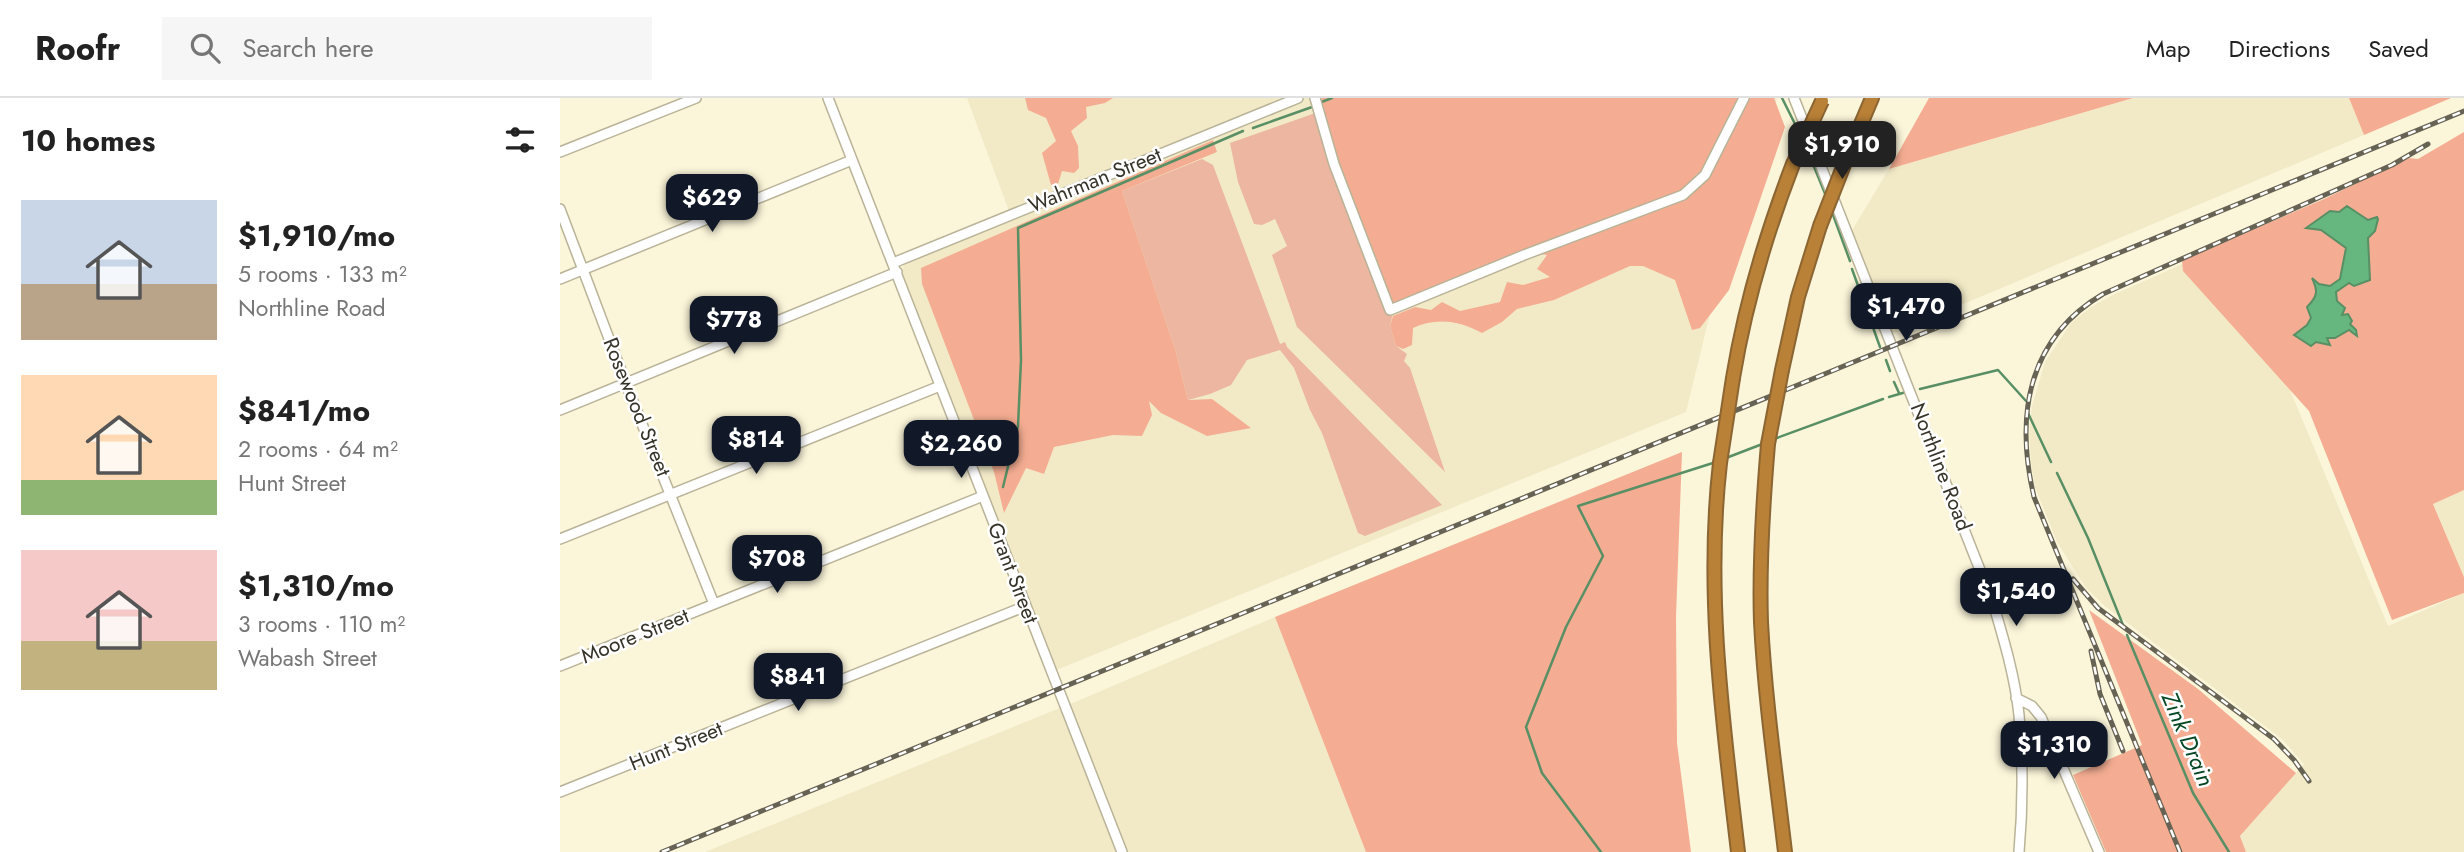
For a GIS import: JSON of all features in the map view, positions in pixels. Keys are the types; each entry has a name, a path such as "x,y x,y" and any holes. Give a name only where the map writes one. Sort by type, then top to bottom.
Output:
{"highway":[{"path":"1785,852 1761,621 1761,536 1768,444 1798,296 1820,226 1872,98"},
{"path":"1738,852 1715,631 1715,527 1720,463 1739,341 1755,279 1793,164 1822,99"}],"street":[{"path":"560,152 696,98"},
{"name":"Grant Street","path":"828,98 1122,852"},
{"name":"Wahrman Street","path":"560,410 627,384 1298,98"},
{"path":"1315,98 1334,164 1390,310 1524,255 1683,195 1705,175 1744,98"},
{"name":"Northline Road","path":"1794,98 1993,603 2016,698 2021,764 2020,852"},
{"path":"560,279 852,160"},
{"name":"Rosewood Street","path":"560,209 714,604"},
{"path":"560,539 940,386"},
{"name":"Moore Street","path":"560,666 983,496"},
{"name":"Hunt Street","path":"560,792 1026,606"},
{"path":"2016,698 2032,706 2041,717 2099,852"}],"shaded area":[{"path":"967,98 1777,98 1729,236 1686,412 1054,671 901,273 904,265 916,257 1012,219"},
{"path":"1025,98 1113,98 1105,103 1086,107 1087,118 1071,131 1078,146 1079,168 1074,173 1062,171 1058,184 1051,185 1042,153 1056,141 1046,118 1028,110"},
{"path":"1774,98 1785,127 1729,290 1700,328 1692,330 1675,280 1643,266 1630,266 1554,300 1517,309 1502,322 1482,333 1448,322 1431,322 1413,328 1412,345 1403,349 1396,346 1390,326 1393,316 1415,307 1431,310 1442,302 1460,311 1500,302 1507,282 1523,285 1550,277 1537,269 1547,255 1529,252 1393,303 1385,289 1329,137 1318,100"},
{"path":"1929,98 2133,98 1889,169"},
{"path":"2133,98 2349,98 2364,135 1892,334 1851,232 1889,169"},
{"path":"2349,98 2451,98 2364,135"},
{"path":"1321,111 1366,238 1395,304 1390,326 1396,346 1407,354 1404,361 1410,368 1445,472 1297,327 1272,255 1287,246 1275,219 1262,225 1254,224 1238,182 1230,143"},
{"path":"2464,132 2464,490 2433,504 2464,577 2464,593 2392,620 2309,411 2183,271 2182,260 2324,199 2409,158 2418,159"},
{"path":"1213,140 1217,152 1122,191 1176,352 1188,400 1212,399 1251,428 1207,436 1161,413 1149,401 1152,415 1142,436 1113,435 1054,447 1044,474 1026,468 1004,513 994,472 922,284 921,268"},
{"path":"1202,159 1213,165 1280,344 1285,342 1442,505 1365,536 1358,533 1322,433 1294,368 1280,350 1247,360 1231,385 1188,400 1176,352 1122,191"},
{"path":"2347,206 2368,220 2378,219 2375,231 2368,238 2370,280 2354,286 2349,283 2336,292 2337,301 2345,308 2342,315 2348,314 2357,336 2349,330 2335,338 2327,338 2330,345 2316,342 2311,346 2294,335 2307,325 2311,318 2307,307 2316,293 2312,278 2319,284 2330,286 2340,279 2346,248 2321,230 2306,228 2330,211 2339,212"},
{"path":"2229,243 2388,626 2464,593 2464,852 2246,852 2240,836 2304,764 2282,739 2105,606 2086,588 2057,542 2035,487 2029,434 2032,406 2045,362 2071,323 2091,307 2113,295"},
{"path":"1682,452 1676,617 1677,743 1691,852 1366,852 1275,617"},
{"path":"2464,490 2464,577 2433,503"},
{"path":"2089,610 2198,689 2296,773 2240,836 2246,852 2106,852 2073,775 2142,745"},
{"path":"1275,617 1366,852 1125,852 1068,705"},
{"path":"1060,708 1116,852 705,852"}],"waterway":[{"path":"1319,103 1332,98"},
{"name":"Zink Drain","path":"1782,98 1800,134"},
{"path":"1253,128 1312,107"},
{"path":"1003,487 1018,426 1021,360 1018,228 1243,131"},
{"name":"Zink Drain","path":"1806,147 1826,196"},
{"name":"Zink Drain","path":"1832,212 1850,261"},
{"name":"Zink Drain","path":"1852,269 1880,347"},
{"name":"Zink Drain","path":"1886,360 1890,371"},
{"name":"Zink Drain","path":"1920,389 1998,370 2026,401"},
{"name":"Zink Drain","path":"1894,382 1899,393"},
{"name":"Zink Drain","path":"1889,397 1906,392"},
{"path":"1774,439 1883,399"},
{"name":"Zink Drain","path":"2027,411 2051,462"},
{"path":"1726,458 1765,443"},
{"path":"1601,852 1542,773 1526,727 1566,627 1603,556 1578,506 1716,462"},
{"name":"Zink Drain","path":"2057,473 2088,538 2123,625"},
{"name":"Zink Drain","path":"2127,635 2193,793 2229,852"}],"railway":[{"path":"662,852 2464,111"},
{"path":"2180,852 2034,497 2026,437 2027,409 2033,382 2057,333 2077,312 2103,294 2392,165 2428,144"},
{"path":"2073,579 2098,608 2274,739 2309,781"},
{"path":"2091,651 2100,694 2123,751"}]}
